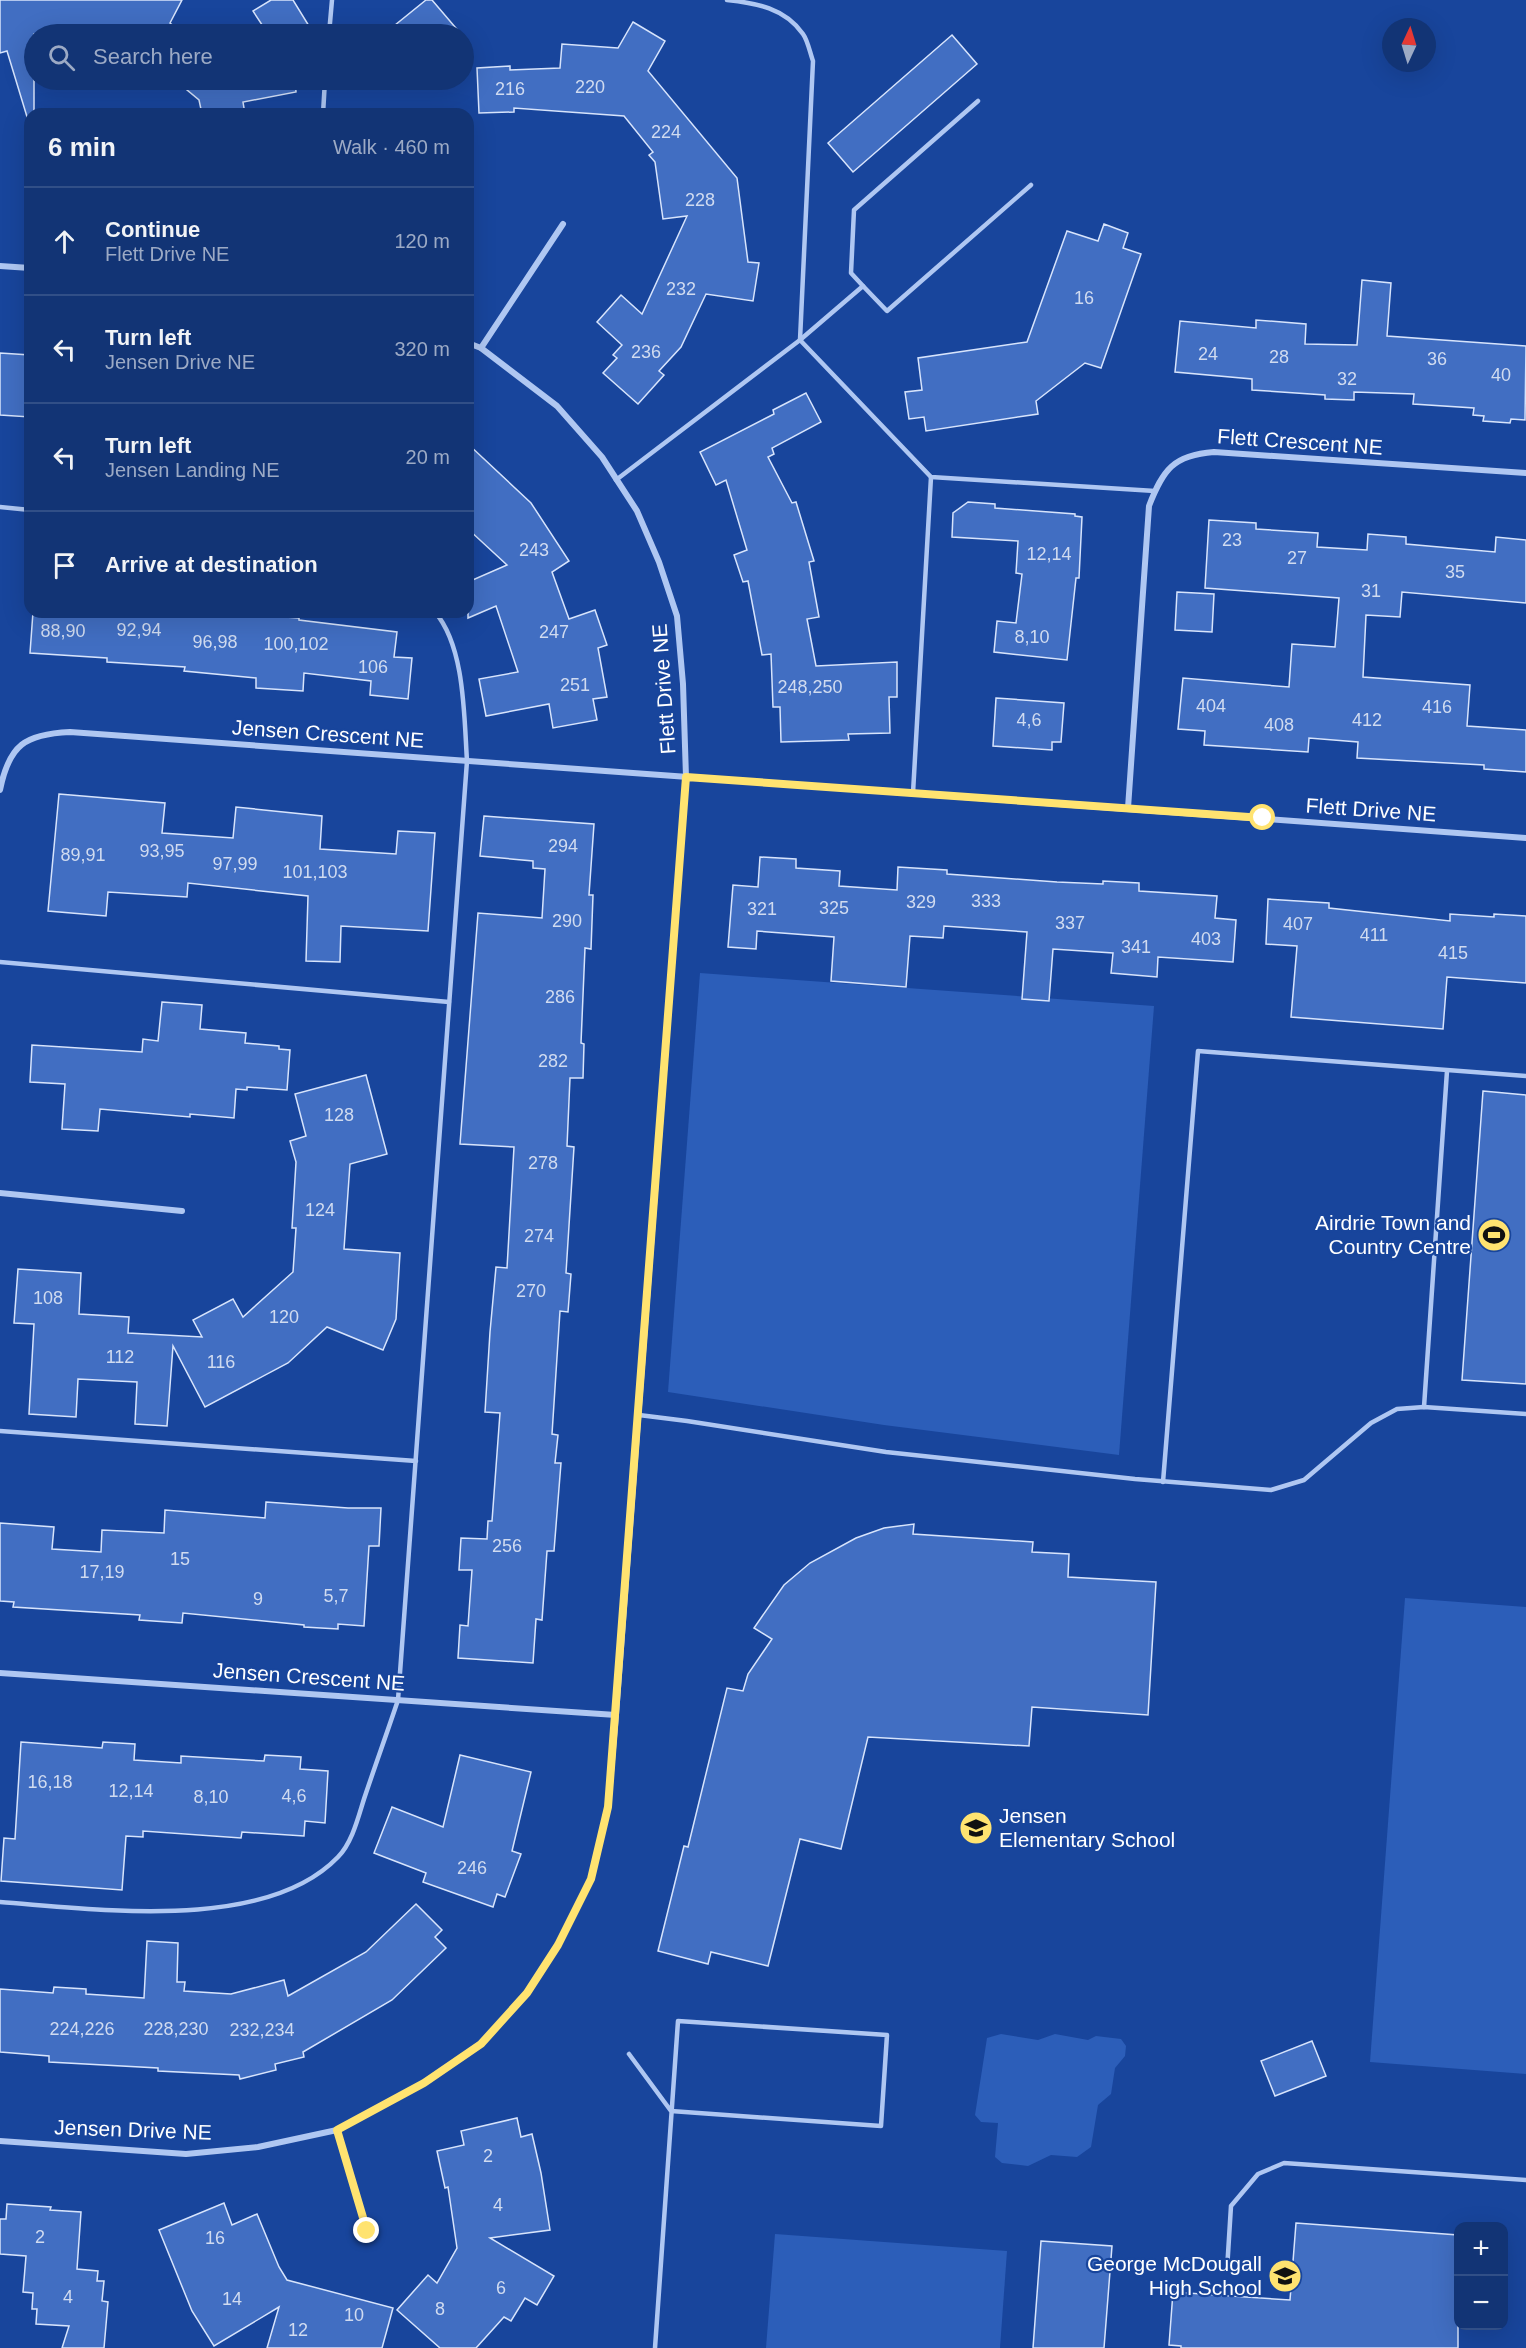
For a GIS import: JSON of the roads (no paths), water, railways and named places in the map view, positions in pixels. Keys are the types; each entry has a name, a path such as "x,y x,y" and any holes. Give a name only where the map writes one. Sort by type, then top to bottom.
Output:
{"street":[{"path":"481,348 562,224"},
{"path":"0,266 24,268"},
{"name":"Flett Drive NE","path":"474,345 481,348 557,406 602,457 642,521 659,561 677,616 684,684 686,777 1526,838"},
{"name":"Flett Crescent NE","path":"1128,808 1149,506 1160,478 1174,464 1192,453 1214,452 1526,473"},
{"name":"Jensen Crescent NE","path":"0,790 5,767 20,745 42,733 70,732 686,777"},
{"name":"Jensen Drive NE","path":"0,2140 186,2154 258,2147 337,2130 424,2083 481,2044 527,1993 558,1945 591,1879 608,1807 686,777"},
{"path":"0,1193 182,1211"},
{"name":"Jensen Crescent NE","path":"0,1673 616,1715"},
{"path":"337,2130 367,2231"}],"lane":[{"path":"330,24 332,0"},
{"path":"727,0 757,3 783,15 803,35 813,61 800,340 932,477 1155,491"},
{"path":"324,108 325,90"},
{"path":"978,101 854,210 851,273 886,311 1031,185"},
{"path":"616,480 800,340 863,286"},
{"path":"913,793 932,477"},
{"path":"0,507 24,509"},
{"path":"0,1902 141,1912 208,1909 274,1896 311,1878 339,1857 353,1832 398,1700 467,761 462,682 446,624 440,618"},
{"path":"0,962 449,1002"},
{"path":"1163,1482 1198,1051 1526,1076"},
{"path":"1424,1407 1447,1071"},
{"path":"639,1415 886,1452 1163,1482 1271,1490 1304,1480 1381,1416 1397,1409 1424,1407 1526,1414"},
{"path":"0,1431 416,1461"},
{"path":"628,2054 671,2111 881,2126 887,2035 678,2021 671,2111 655,2348"},
{"path":"1227,2270 1231,2206 1258,2174 1284,2163 1526,2180"}],"place":[{"name":"Airdrie Town and Country Centre","path":"1494,1235"},
{"name":"Jensen Elementary School","path":"976,1828"},
{"name":"George McDougall High School","path":"1285,2276"}]}
